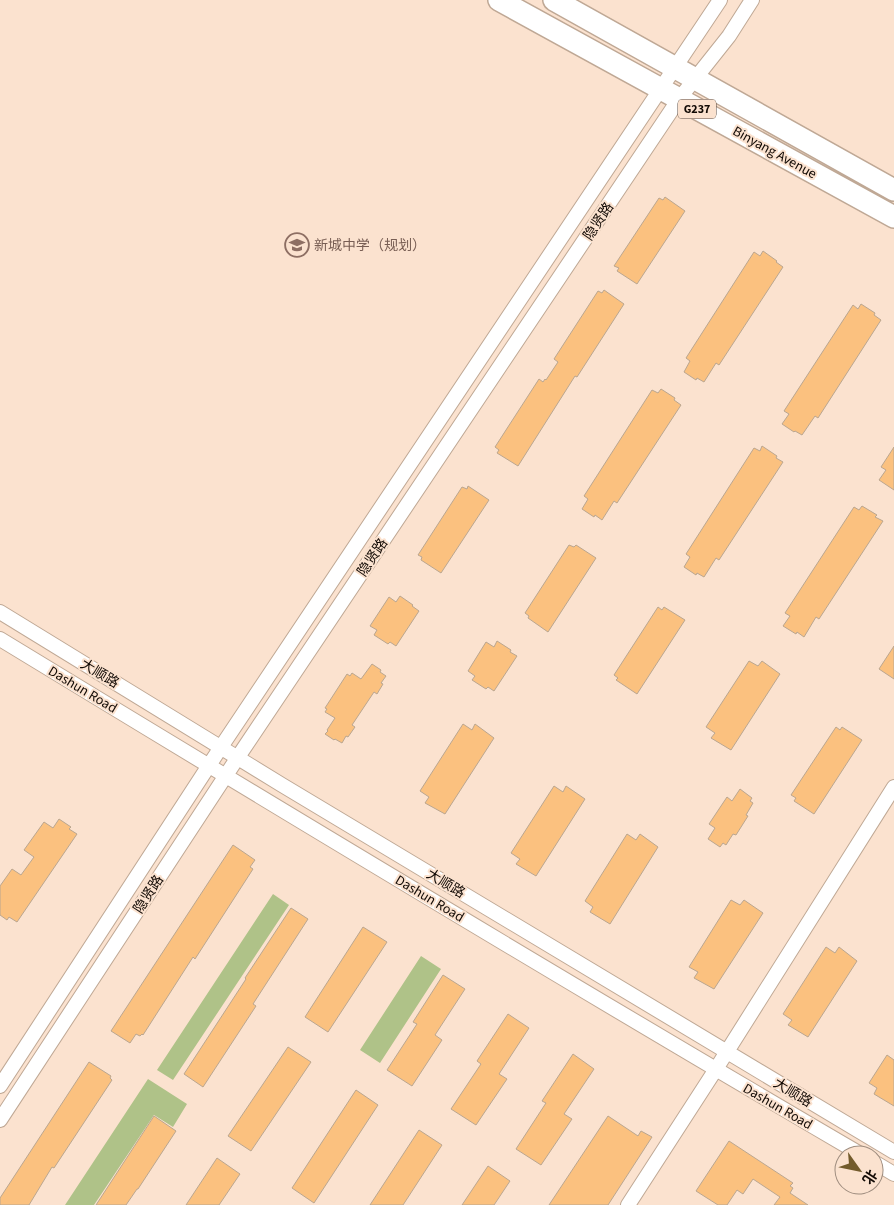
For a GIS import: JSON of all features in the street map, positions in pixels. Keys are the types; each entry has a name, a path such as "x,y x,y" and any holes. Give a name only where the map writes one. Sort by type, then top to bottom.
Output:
{"highway":[{"name":"Binyang Avenue","path":"500,0 894,217"},
{"name":"Binyang Avenue","path":"554,0 894,190"}],"street":[{"name":"隐贤路","path":"0,1120 670,94 675,67 720,0"},
{"name":"隐贤路","path":"0,1086 209,766 670,94 694,78 728,36 752,0"},
{"name":"大顺路","path":"0,612 894,1152"},
{"name":"Dashun Road","path":"0,638 209,766 845,1145"},
{"path":"628,1205 894,788"}],"green space":[{"path":"273,894 289,905 173,1080 157,1070"},
{"path":"421,956 441,969 380,1063 360,1050"},
{"path":"148,1079 187,1104 173,1127 154,1115 94,1205 65,1205"}],"building":[{"path":"665,197 685,211 637,284 617,271 619,268 614,266 659,198 663,200"},
{"path":"763,251 783,267 719,365 716,363 704,382 697,378 696,380 684,372 690,361 686,358 754,252 760,256"},
{"path":"604,290 624,304 577,377 575,376 518,466 497,453 499,450 495,447 539,379 543,382 546,380 558,362 554,359 598,291 602,293"},
{"path":"861,304 875,313 874,315 881,320 818,418 815,416 802,435 794,432 782,424 789,414 784,411 853,305 858,309"},
{"path":"661,389 675,398 674,400 681,405 617,503 614,501 602,520 595,515 594,517 582,509 588,499 584,496 652,390 658,393"},
{"path":"762,446 783,462 719,560 716,558 704,577 697,573 696,575 684,567 690,557 686,554 754,448 760,451"},
{"path":"894,447 894,490 879,480 886,470 881,467"},
{"path":"468,486 489,500 441,573 421,560 422,557 418,555 462,487 467,489"},
{"path":"862,506 883,521 819,619 816,617 804,637 797,632 796,634 783,626 790,616 785,613 854,507 859,510"},
{"path":"569,545 574,547 576,545 596,558 548,632 528,618 529,616 525,613"},
{"path":"400,596 419,611 396,646 390,642 388,644 374,635 377,630 370,626 389,597 396,602"},
{"path":"658,607 662,610 664,607 685,620 637,694 616,680 618,678 614,675"},
{"path":"497,641 517,656 494,691 488,687 486,689 472,680 475,676 468,671 486,642 494,647"},
{"path":"894,646 894,679 879,669"},
{"path":"749,661 758,666 762,661 780,674 731,750 711,738 715,733 706,727"},
{"path":"372,664 386,676 381,683 383,684 377,694 374,692 352,725 355,727 348,737 346,736 342,743 334,740 325,734 335,718 325,712 327,709 325,708 347,674 350,676 352,673 361,679"},
{"path":"463,724 472,730 475,724 494,738 445,814 425,803 429,797 420,791"},
{"path":"836,727 840,730 842,727 862,740 814,814 794,801 796,798 791,795"},
{"path":"554,786 563,792 566,786 585,799 536,876 516,864 520,859 511,853"},
{"path":"740,789 752,798 750,801 753,803 746,815 748,816 736,835 733,834 726,845 723,843 720,847 708,839 715,828 709,824 727,797 732,801"},
{"path":"59,819 71,827 69,829 77,834 17,922 9,917 7,920 0,915 0,886 12,869 21,875 34,857 24,850 44,822 53,828"},
{"path":"627,834 636,840 640,834 658,847 610,924 590,912 593,907 585,901"},
{"path":"233,845 255,860 250,867 253,869 143,1035 136,1034 130,1043 111,1031"},
{"path":"731,900 740,905 744,900 763,913 714,989 694,978 698,972 689,967"},
{"path":"291,908 308,919 253,1004 256,1006 203,1087 184,1074"},
{"path":"363,927 387,942 328,1032 305,1017"},
{"path":"826,947 835,953 839,947 857,961 808,1037 788,1025 792,1020 783,1014"},
{"path":"443,975 465,989 435,1035 442,1040 412,1086 387,1070 417,1024 413,1022"},
{"path":"508,1014 529,1028 499,1074 507,1079 476,1125 451,1109 481,1064 477,1061"},
{"path":"288,1047 311,1062 251,1151 228,1136"},
{"path":"573,1054 594,1069 564,1114 572,1119 541,1165 516,1149 546,1103 542,1101"},
{"path":"887,1055 894,1060 894,1106 874,1094 877,1088 869,1083"},
{"path":"89,1062 111,1076 112,1080 54,1168 52,1167 29,1205 0,1205 0,1198"},
{"path":"356,1090 378,1105 314,1203 292,1188"},
{"path":"154,1116 176,1131 126,1205 96,1205"},
{"path":"608,1116 638,1136 641,1131 652,1137 608,1205 549,1205"},
{"path":"419,1130 442,1145 403,1205 370,1205"},
{"path":"729,1141 793,1183 790,1186 793,1188 790,1193 808,1205 774,1205 780,1197 753,1179 743,1194 737,1190 727,1205 718,1205 696,1191"},
{"path":"217,1158 240,1174 219,1205 186,1205"},
{"path":"488,1166 510,1181 494,1205 462,1205"}],"place":[{"name":"新城中学（规划）","path":"297,245"}]}
